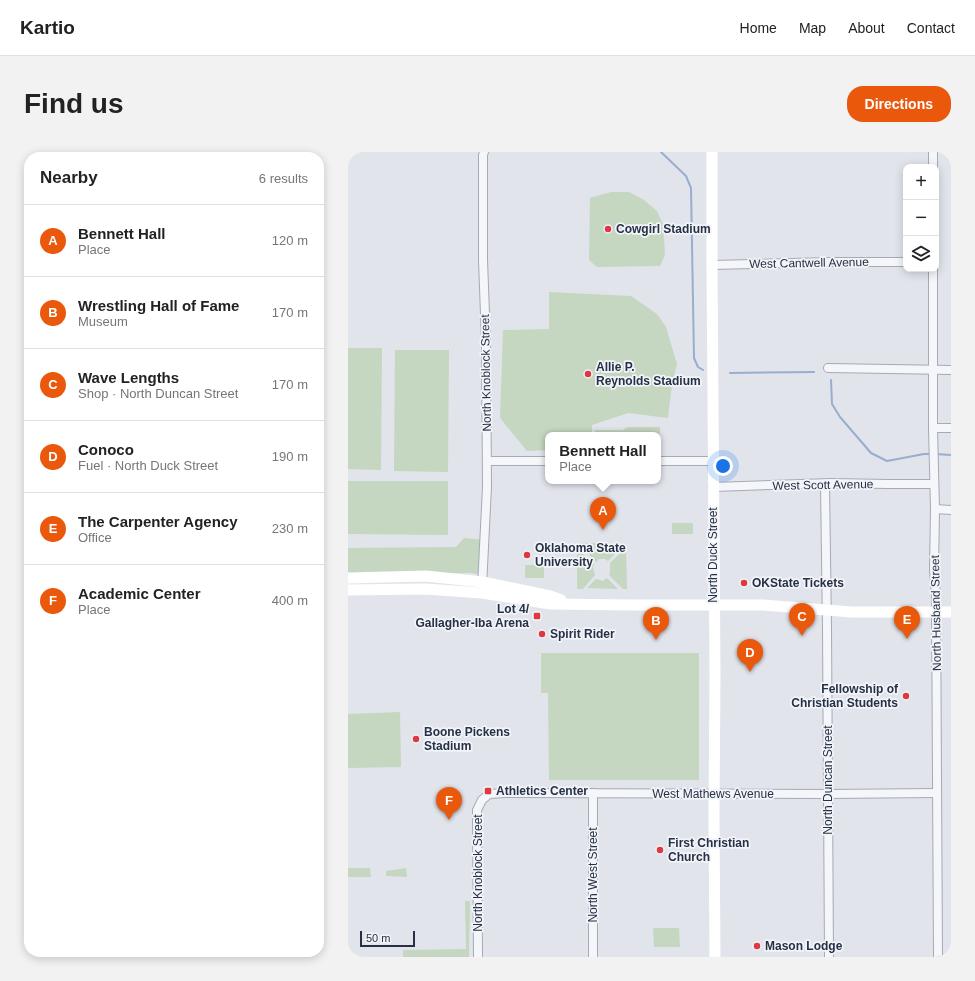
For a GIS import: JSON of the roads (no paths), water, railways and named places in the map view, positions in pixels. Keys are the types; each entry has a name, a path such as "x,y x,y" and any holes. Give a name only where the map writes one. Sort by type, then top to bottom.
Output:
{"main road":[{"name":"North Duck Street","path":"712,152 715,957"},
{"path":"348,578 426,576 482,588 550,596 573,604 763,606 852,612 951,612"},
{"path":"348,590 482,588"}],"street":[{"name":"North Knoblock Street","path":"482,588 487,487 486,341 483,260 484,152"},
{"path":"933,152 933,164"},
{"name":"West Cantwell Avenue","path":"712,265 822,262 903,262"},
{"name":"North Husband Street","path":"933,272 933,459 935,509 934,570 936,612 938,957"},
{"path":"828,368 951,370"},
{"path":"933,428 951,428"},
{"path":"487,461 545,461"},
{"path":"661,461 713,461"},
{"name":"West Scott Avenue","path":"713,487 825,484 934,484"},
{"name":"North Duncan Street","path":"825,484 829,957"},
{"path":"935,509 951,510"},
{"name":"West Mathews Avenue","path":"489,794 828,794 937,792"},
{"name":"North West Street","path":"593,793 593,957"},
{"name":"North Knoblock Street","path":"478,957 477,810 482,800 489,794"}],"waterway":[{"path":"661,152 686,176 691,188 694,358 698,367 703,370"},
{"path":"730,373 814,372"},
{"path":"831,380 832,404 840,417 871,453 887,461 931,454"},
{"path":"935,454 951,455"}],"place":[{"name":"Cowgirl Stadium","path":"608,229"},
{"name":"Allie P. Reynolds Stadium","path":"588,374"},
{"name":"Bennett Hall","path":"603,530"},
{"name":"Oklahoma State University","path":"527,555"},
{"name":"OKState Tickets","path":"744,583"},
{"name":"Lot 4/ Gallagher-Iba Arena","path":"537,616"},
{"name":"Spirit Rider","path":"542,634"},
{"name":"Wave Lengths","path":"802,636"},
{"name":"The Carpenter Agency","path":"907,639"},
{"name":"Wrestling Hall of Fame","path":"656,640"},
{"name":"Conoco","path":"750,672"},
{"name":"Fellowship of Christian Students","path":"906,696"},
{"name":"Boone Pickens Stadium","path":"416,739"},
{"name":"Athletics Center","path":"488,791"},
{"name":"Academic Center","path":"449,820"},
{"name":"First Christian Church","path":"660,850"},
{"name":"Mason Lodge","path":"757,946"}]}
